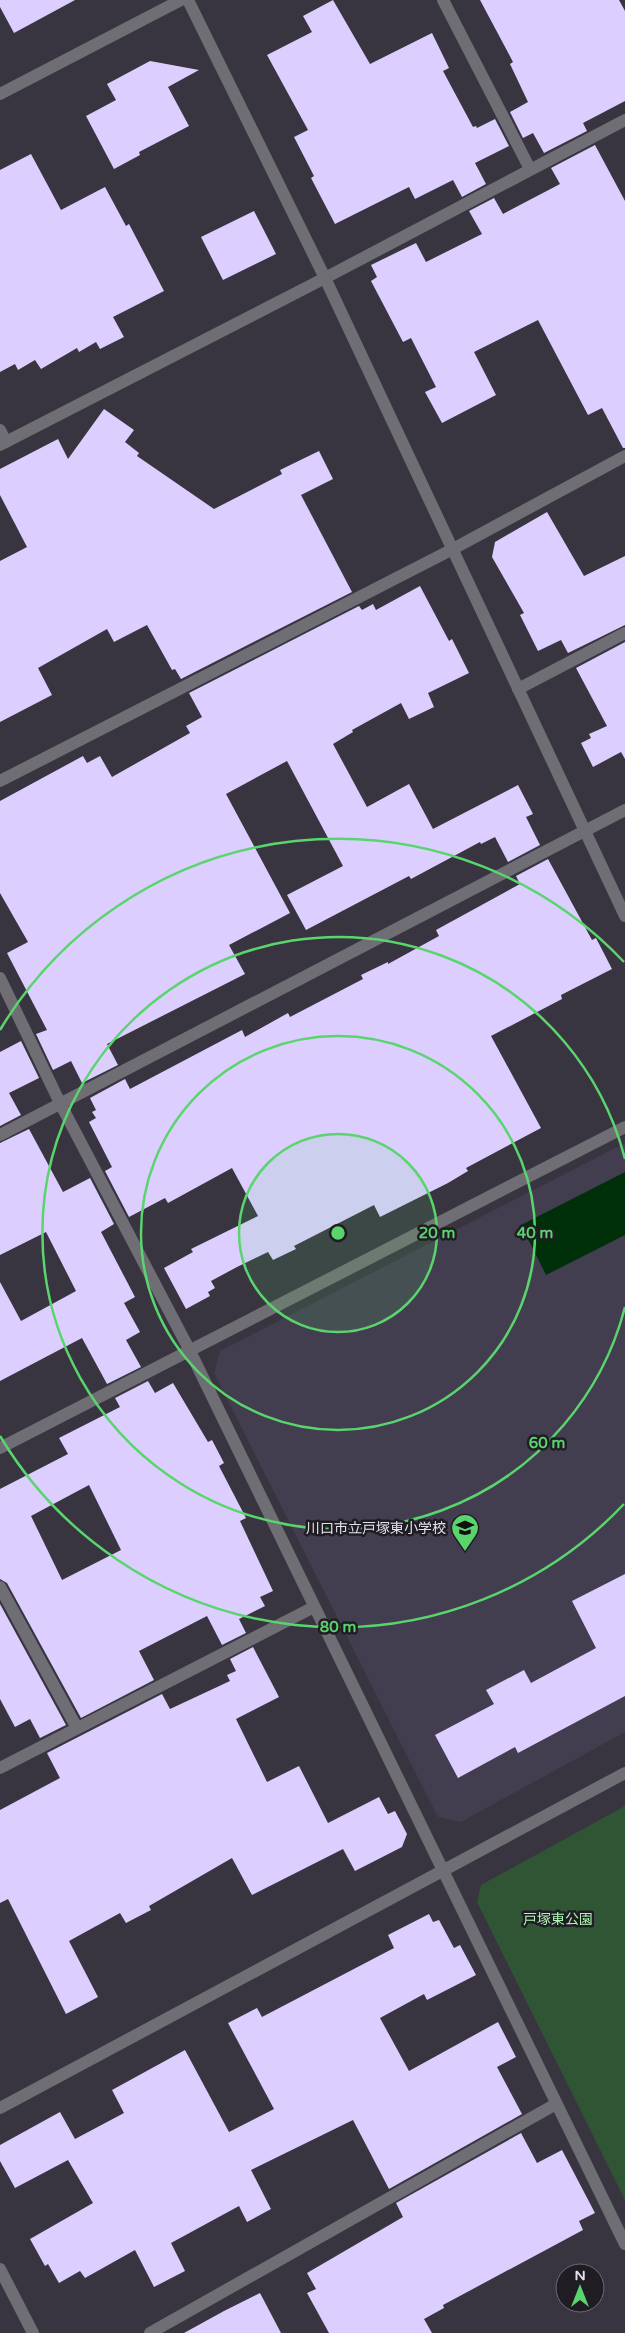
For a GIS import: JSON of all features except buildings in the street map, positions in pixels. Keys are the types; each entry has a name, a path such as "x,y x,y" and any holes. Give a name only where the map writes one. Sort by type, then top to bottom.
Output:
{"street":[{"path":"0,94 181,0"},
{"path":"188,0 325,278 451,550 625,916"},
{"path":"443,0 530,170"},
{"path":"0,430 3,443 325,278 625,120"},
{"path":"0,781 451,550 625,456"},
{"path":"518,689 625,633"},
{"path":"0,1135 60,1102 625,810"},
{"path":"0,978 60,1102 189,1349 625,2244"},
{"path":"0,1448 189,1349 625,1127"},
{"path":"0,1587 77,1728"},
{"path":"0,1768 314,1607"},
{"path":"0,2108 625,1773"},
{"path":"150,2333 556,2104"},
{"path":"0,2269 33,2333"}],"shaded area":[{"name":"川口市立戸塚東小学校","path":"625,1143 625,1732 461,1822 438,1817 214,1373 220,1351"},
{"path":"625,1172 625,1235 546,1275 521,1225"}],"green space":[{"name":"戸塚東公園","path":"625,1806 625,2200 477,1902 481,1885"}],"place":[{"name":"川口市立戸塚東小学校","path":"465,1552"}]}
